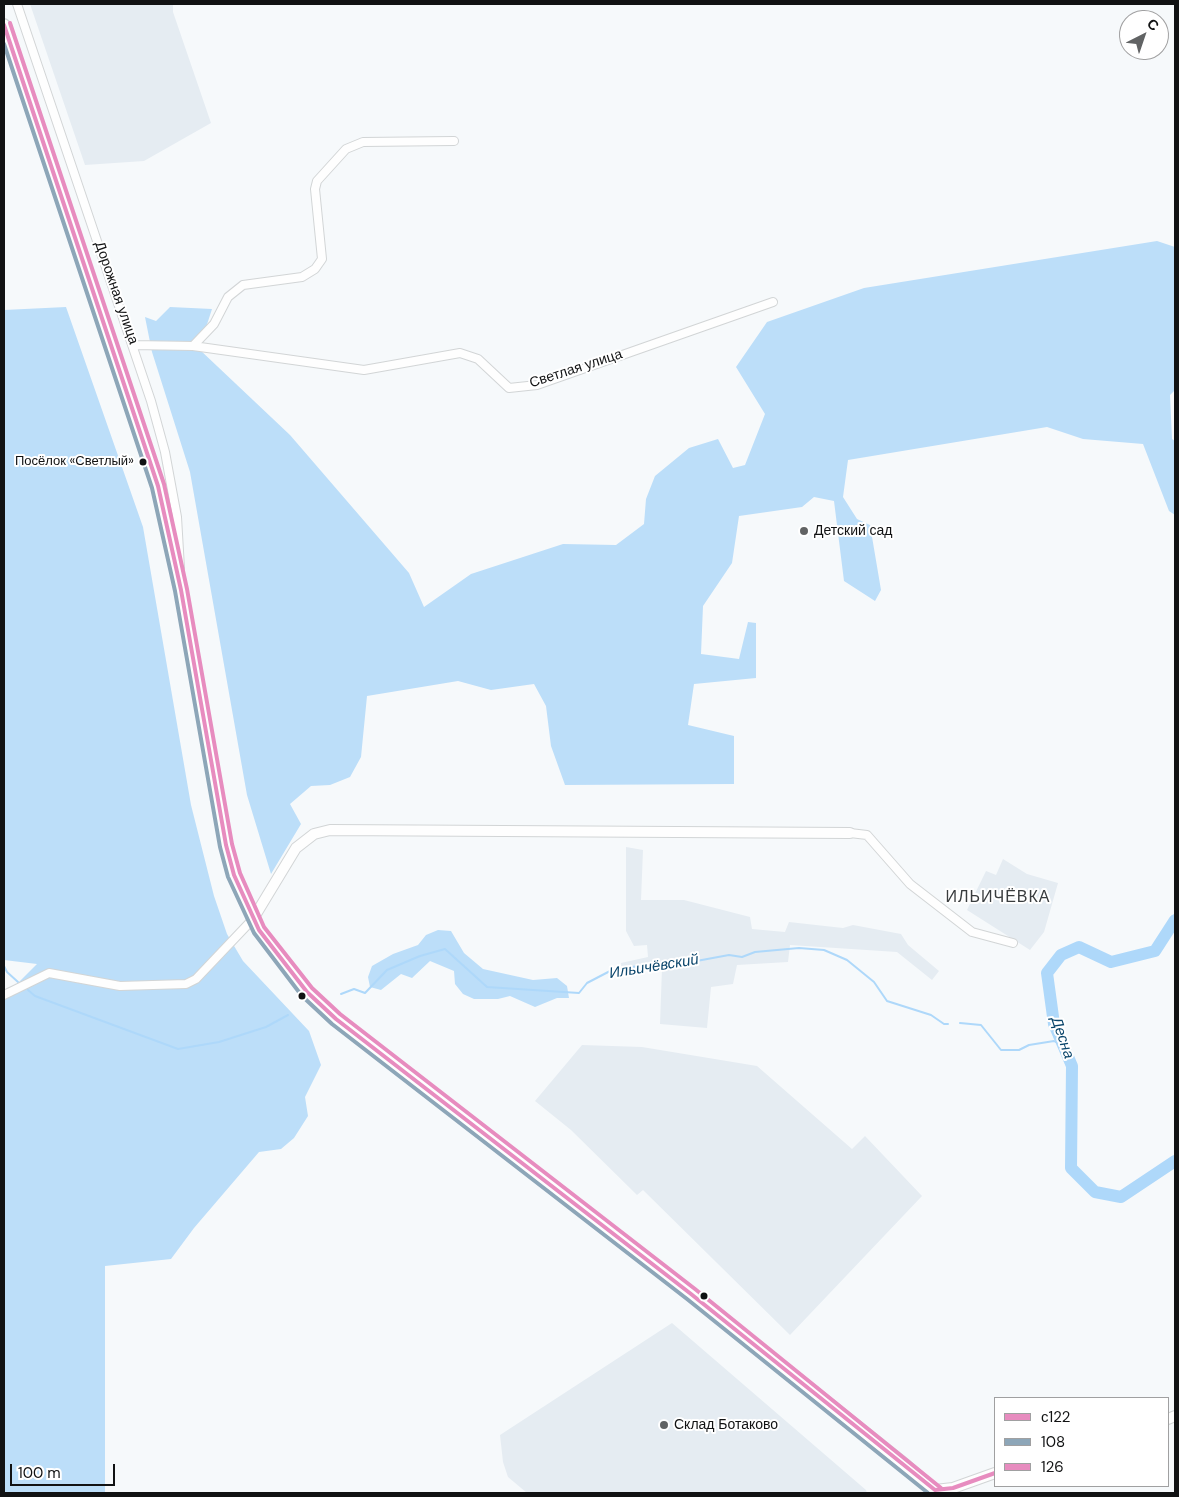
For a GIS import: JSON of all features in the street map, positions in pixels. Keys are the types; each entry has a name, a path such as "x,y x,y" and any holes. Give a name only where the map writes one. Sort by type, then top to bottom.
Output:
{"main road":[{"path":"4,25 145,446 171,536 226,845 234,875 253,919 284,966 308,994 336,1019 691,1294 936,1492"}],"street":[{"name":"Дорожная улица","path":"17,4 133,345 165,452 177,517 181,590"},
{"path":"194,346 214,324 228,296 243,285 302,277 315,269 322,259 315,189 317,180 346,149 363,142 454,141"},
{"name":"Светлая улица","path":"133,345 206,347 279,360 364,370 460,353 478,360 509,388 537,385 773,302"},
{"path":"4,995 49,974 120,986 186,984 196,978 253,919 296,848 314,834 330,830 850,832 866,835 910,884 972,932 1013,943"},
{"path":"936,1492 994,1473"}],"shaded area":[{"path":"30,4 173,4 173,12 211,123 144,161 85,165"},
{"path":"1157,241 1175,247 1175,390 1170,395 1172,439 1175,441 1175,515 1169,511 1143,444 1083,439 1047,427 848,460 843,497 857,519 870,525 881,590 875,601 844,581 834,501 814,497 802,507 739,516 732,563 703,606 701,654 739,659 748,622 756,623 756,678 694,684 688,725 734,736 734,784 565,785 551,746 546,706 534,684 491,690 458,681 367,696 361,757 350,777 330,785 311,786 290,804 301,824 271,874 247,795 190,472 152,352 145,317 156,321 170,307 212,309 199,349 290,435 409,573 424,607 471,574 563,544 616,545 644,524 646,499 655,476 689,448 718,439 733,468 745,465 765,414 736,367 767,322 864,288"},
{"path":"66,307 143,527 191,805 214,896 227,934 243,961 309,1031 321,1065 305,1097 308,1116 294,1138 281,1149 259,1152 194,1228 171,1259 105,1266 105,1493 4,1493 4,997 37,964 4,960 4,310"},
{"path":"626,847 643,850 641,900 684,900 750,917 752,929 785,932 789,922 843,928 853,925 901,934 908,945 939,971 932,980 897,952 790,945 788,962 737,965 733,984 711,987 707,1028 660,1024 662,968 622,975 621,963 648,957 647,945 634,946 626,931"},
{"path":"1003,859 1027,874 1058,883 1044,932 1030,950 967,910 986,871 996,875"},
{"path":"438,930 451,931 464,953 483,969 533,980 557,978 567,986 569,998 557,998 535,1007 510,996 498,999 474,999 463,994 455,984 454,971 430,961 412,978 401,974 381,990 370,987 368,977 372,966 393,954 418,945 426,935"},
{"path":"582,1045 642,1047 757,1066 852,1149 865,1136 922,1196 790,1335 643,1190 637,1195 571,1130 535,1101"},
{"path":"672,1323 866,1490 867,1493 527,1493 508,1477 503,1462 500,1435"}],"waterway":[{"name":"Десна","path":"1175,920 1155,951 1111,962 1079,947 1061,955 1047,973 1054,1024 1072,1066 1071,1168 1095,1192 1121,1197 1175,1161"},
{"name":"Ильичёвский","path":"341,994 354,989 365,993 387,970 420,956 445,949 487,987 579,993 587,983 612,970 672,961 691,962 729,955 742,957 755,952 799,948 824,950 847,960 874,982 887,1001 931,1015 944,1024 948,1024"},
{"path":"4,966 7,972 18,982"},
{"path":"28,990 35,996 178,1049 219,1042 266,1027 288,1015"},
{"path":"960,1023 981,1025 1001,1050 1019,1050 1029,1045 1054,1041 1063,1046"}],"transit line":[{"name":"126","path":"10,23 164,484 187,589 232,844 240,873 264,927 312,988 340,1014 695,1289 941,1488"},
{"name":"с122","path":"4,25 158,486 181,590 226,845 234,875 259,930 307,992 336,1019 691,1294 935,1490"},
{"name":"108","path":"4,44 152,488 175,591 220,847 228,877 254,933 302,996 332,1024 687,1299 928,1493"},
{"name":"с122","path":"935,1490 953,1488 994,1473"}],"place":[{"name":"Посёлок «Светлый»","path":"143,462"},
{"name":"Детский сад","path":"804,531"},
{"name":"Склад Ботаково","path":"664,1425"}],"district":[{"name":"ИЛЬИЧЁВКА","path":"998,898"}]}
